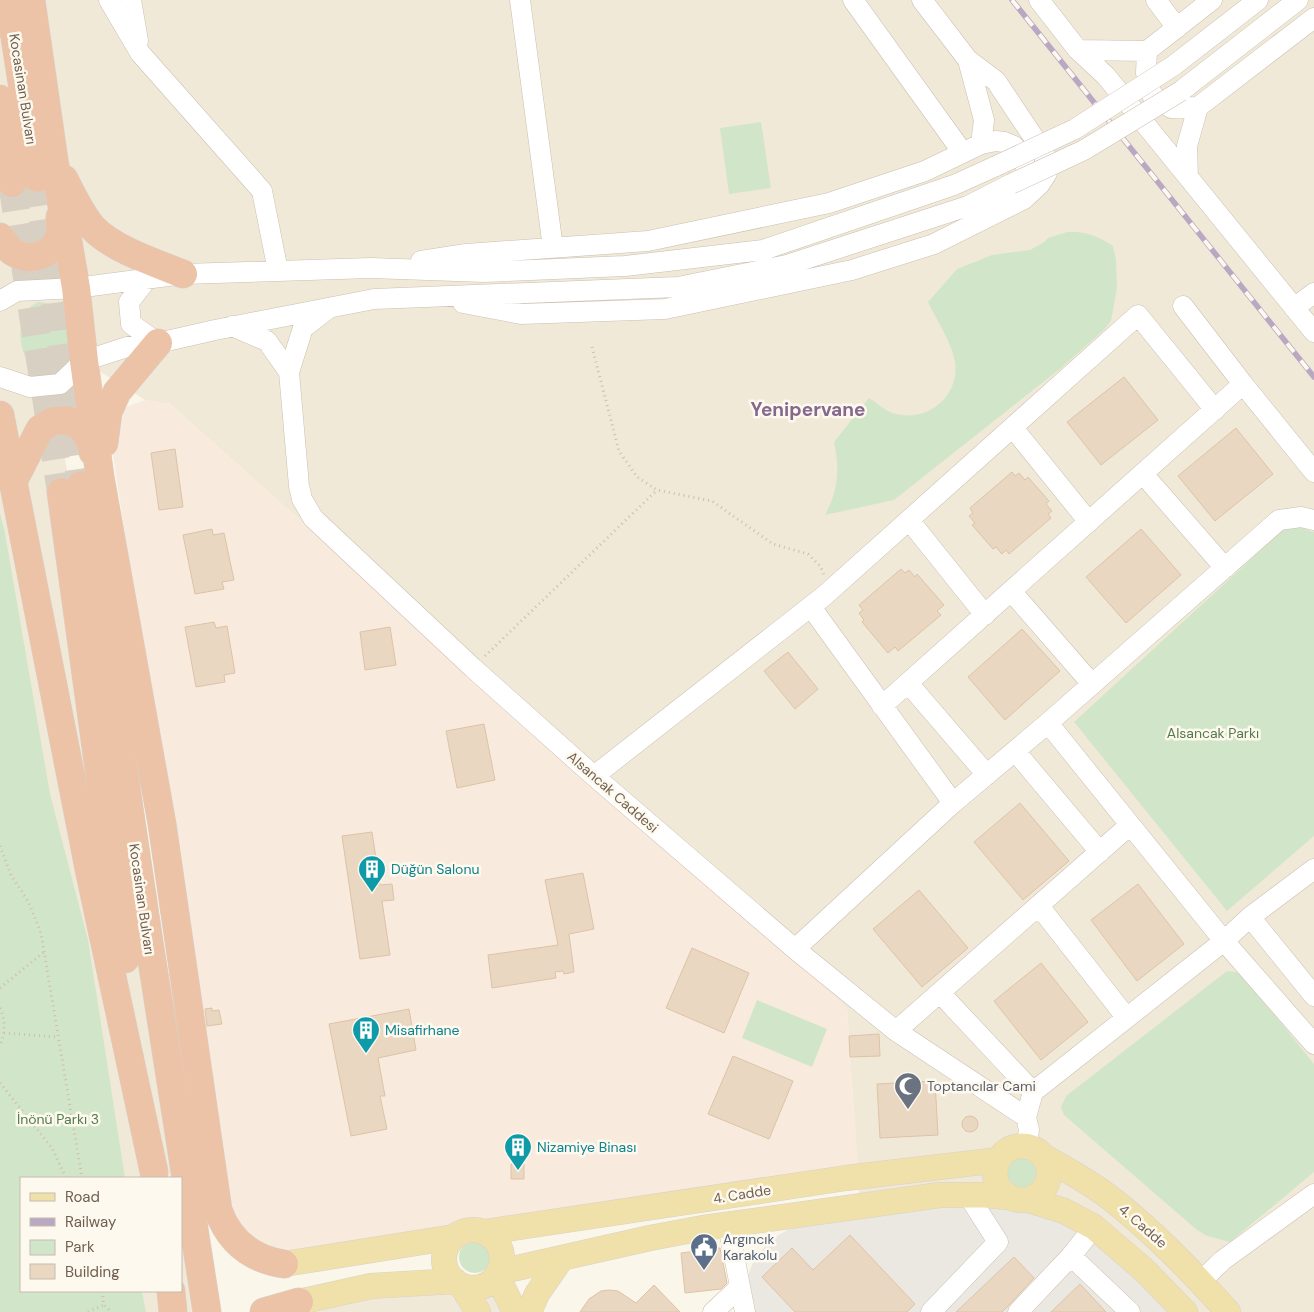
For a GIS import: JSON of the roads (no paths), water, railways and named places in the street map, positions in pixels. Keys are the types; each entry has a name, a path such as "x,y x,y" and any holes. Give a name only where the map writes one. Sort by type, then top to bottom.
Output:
{"highway":[{"name":"Kocasinan Bulvarı","path":"9,0 34,174"},
{"path":"31,0 34,174 76,288 84,361 81,485 162,824 218,1210 227,1231 243,1248 262,1259 284,1264"},
{"name":"Kocasinan Bulvarı","path":"0,100 34,174"},
{"path":"0,238 13,252 28,258 44,254 55,244 61,230 34,174"},
{"path":"34,174 76,202 94,229 123,249 183,274"},
{"path":"81,485 117,392 158,343"},
{"path":"0,415 90,874 155,1175"},
{"path":"13,482 40,430 46,424 60,420 75,423 86,432 81,485"},
{"path":"0,455 13,482"},
{"name":"Kocasinan Bulvarı","path":"81,485 206,1312"},
{"name":"Kocasinan Bulvarı","path":"81,485 155,1175"},
{"path":"162,824 183,1151"},
{"path":"171,1292 173,1312"},
{"path":"264,1312 302,1307"}],"main road":[{"path":"1015,1147 1035,1152 1048,1166 1048,1182 1039,1195 1019,1198 1001,1190 996,1180 996,1170 999,1160 1006,1152 1015,1147"},
{"name":"4. Cadde","path":"1035,1152 1108,1196 1164,1244 1201,1281 1228,1312"},
{"name":"4. Cadde","path":"485,1232 624,1213 846,1178 999,1160"},
{"name":"4. Cadde","path":"498,1274 650,1238 940,1195 968,1194 1019,1198 1064,1211 1094,1227 1144,1269 1185,1312"},
{"path":"284,1264 454,1237 464,1231 471,1230 485,1232 497,1242 501,1249 502,1256 498,1274 485,1286 469,1288 458,1284 371,1286 302,1307"},
{"path":"454,1237 445,1251 444,1260 446,1268 478,1312"},
{"path":"529,1312 541,1288 561,1259"},
{"path":"498,1274 515,1312"}],"street":[{"path":"109,0 140,53 262,191 278,270"},
{"path":"131,0 140,53"},
{"path":"520,0 553,248"},
{"path":"853,0 963,153"},
{"path":"430,297 521,314 665,309 852,270 934,244 1024,199 1040,184 1047,174 1044,153 996,80 968,60 922,0"},
{"path":"1039,0 1078,50 1106,76 1314,332"},
{"path":"1156,0 1177,28"},
{"path":"1078,50 1147,51 1212,0"},
{"path":"0,301 17,291 76,288 183,274 371,268 484,272 616,266 763,250 954,185 1075,129 1173,66 1258,0"},
{"path":"0,377 30,387 60,384 84,361 127,347 158,343 232,326 374,299 678,287 786,265 968,206 1084,150 1181,92 1298,0"},
{"path":"1147,51 1146,73 1152,95 1171,108 1198,107 1314,18"},
{"path":"968,60 984,120 981,144"},
{"path":"1188,177 1187,146 1198,107"},
{"path":"371,268 466,254 648,241 829,203 925,171 981,144 996,141 1014,146 1027,168 1029,182 1024,199"},
{"path":"147,279 129,302 131,324 158,343"},
{"path":"1294,308 1314,293"},
{"path":"1183,306 1314,472"},
{"name":"Alsancak Caddesi","path":"329,308 303,328 289,372 299,486 308,510 323,529 473,668 594,776 794,949 896,1031 1026,1117"},
{"path":"594,776 811,607 1138,316 1215,410"},
{"path":"232,326 267,341 289,372"},
{"path":"882,706 1243,384"},
{"path":"1013,428 1089,522"},
{"path":"1143,474 1225,568"},
{"path":"794,949 953,803 1048,723 1279,520 1301,517 1314,520"},
{"path":"909,520 985,615"},
{"path":"1011,591 1092,684"},
{"path":"811,607 953,803"},
{"path":"908,683 987,775"},
{"path":"1048,723 1224,941 1312,1035"},
{"path":"1015,751 1100,852"},
{"path":"896,1031 1130,825"},
{"path":"1035,1152 1026,1117 1033,1092 1224,941 1250,917 1314,869"},
{"path":"1039,906 1126,1017"},
{"path":"1250,917 1314,996"},
{"path":"940,993 1033,1092"},
{"path":"931,1312 998,1242 968,1194"},
{"path":"1201,1281 1223,1260 1314,1194"},
{"path":"728,1225 745,1312"},
{"path":"1018,1312 1071,1256 1094,1227"},
{"path":"1071,1256 1130,1312"},
{"path":"713,1312 740,1287"}],"tunnel":[{"path":"37,178 81,485"},
{"path":"12,183 61,492"}],"railway":[{"path":"1012,0 1314,377"}],"place":[{"name":"Düğün Salonu","path":"372,893"},
{"name":"Misafirhane","path":"366,1054"},
{"name":"Toptancılar Cami","path":"908,1110"},
{"name":"Nizamiye Binası","path":"518,1171"},
{"name":"Argıncık Karakolu","path":"704,1271"}],"district":[{"name":"Yenipervane","path":"808,409"}],"park label":[{"name":"Alsancak Parkı","path":"1213,733"},
{"name":"İnönü Parkı 3","path":"58,1119"}]}
